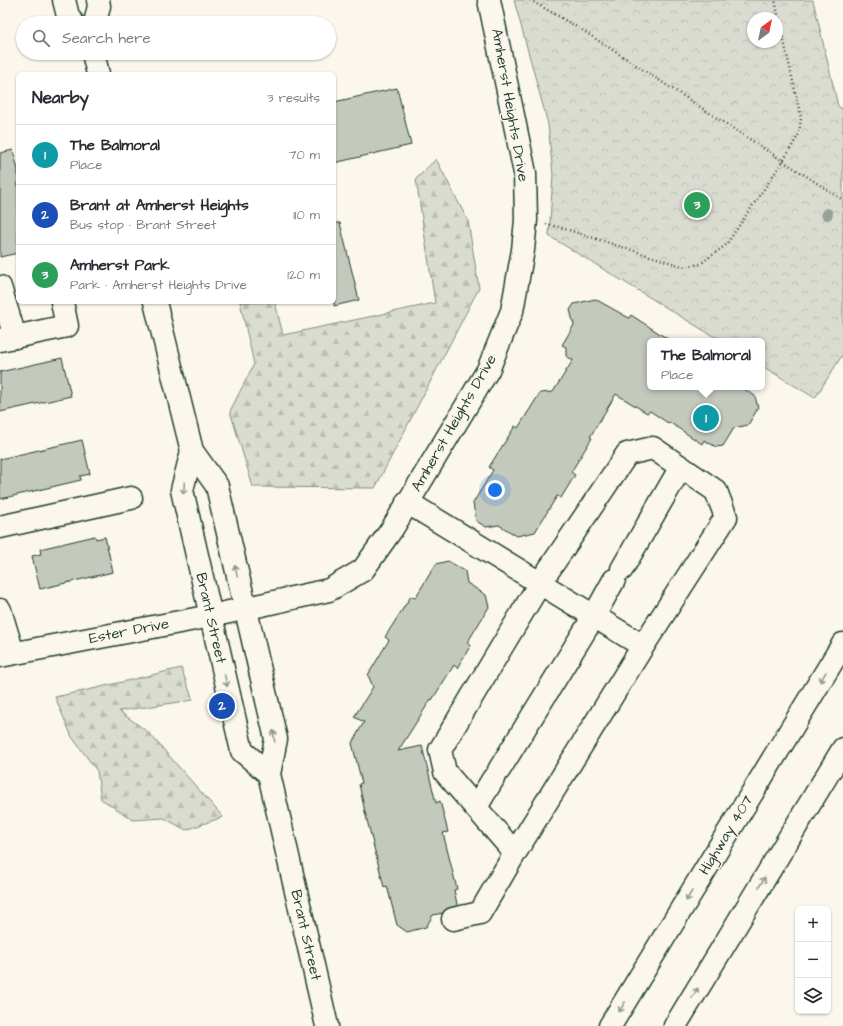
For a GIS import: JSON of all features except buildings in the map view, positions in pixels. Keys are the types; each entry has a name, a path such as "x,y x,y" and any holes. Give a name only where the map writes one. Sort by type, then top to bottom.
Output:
{"main road":[{"path":"64,0 68,16"},
{"path":"97,16 99,6 98,0"},
{"name":"Amherst Heights Drive","path":"244,609 329,590 363,570 392,529 488,370 512,311 523,250 526,220 525,173 489,0"},
{"path":"95,60 98,72"},
{"path":"0,287 8,339 67,326 62,304"},
{"name":"Brant Street","path":"155,304 192,451 217,486 244,609 276,739 269,774 327,1026"},
{"path":"453,918 480,913 515,853 726,517 716,491 652,448 627,454 540,583 440,750 445,772 515,853"},
{"name":"Brant Street","path":"192,451 182,490 242,751 269,774"},
{"path":"476,807 594,616 681,467"},
{"path":"0,527 131,498"},
{"path":"408,502 644,646"},
{"name":"Ester Drive","path":"0,610 7,654 244,609"},
{"name":"Highway 407","path":"610,1026 843,644"},
{"path":"675,1026 843,749"}],"path":[{"path":"530,0 579,28 843,200"},
{"path":"526,220 559,227 685,267 700,264 726,246 783,161 798,134 801,118 775,0"}],"green space":[{"path":"514,0 813,0 838,106 843,110 843,354 815,398 765,368 765,338 716,338 549,236 553,175 548,124"},
{"path":"436,159 468,221 479,288 375,488 253,487 230,411 254,364 240,304 275,304 283,335 435,303 416,179"},
{"path":"181,668 193,700 119,711 148,732 223,817 186,830 164,818 133,820 101,799 97,771 72,737 55,697"}],"place":[{"name":"Amherst Park","path":"697,205"},
{"name":"The Balmoral","path":"706,418"},
{"name":"Brant at Amherst Heights","path":"222,706"}]}
